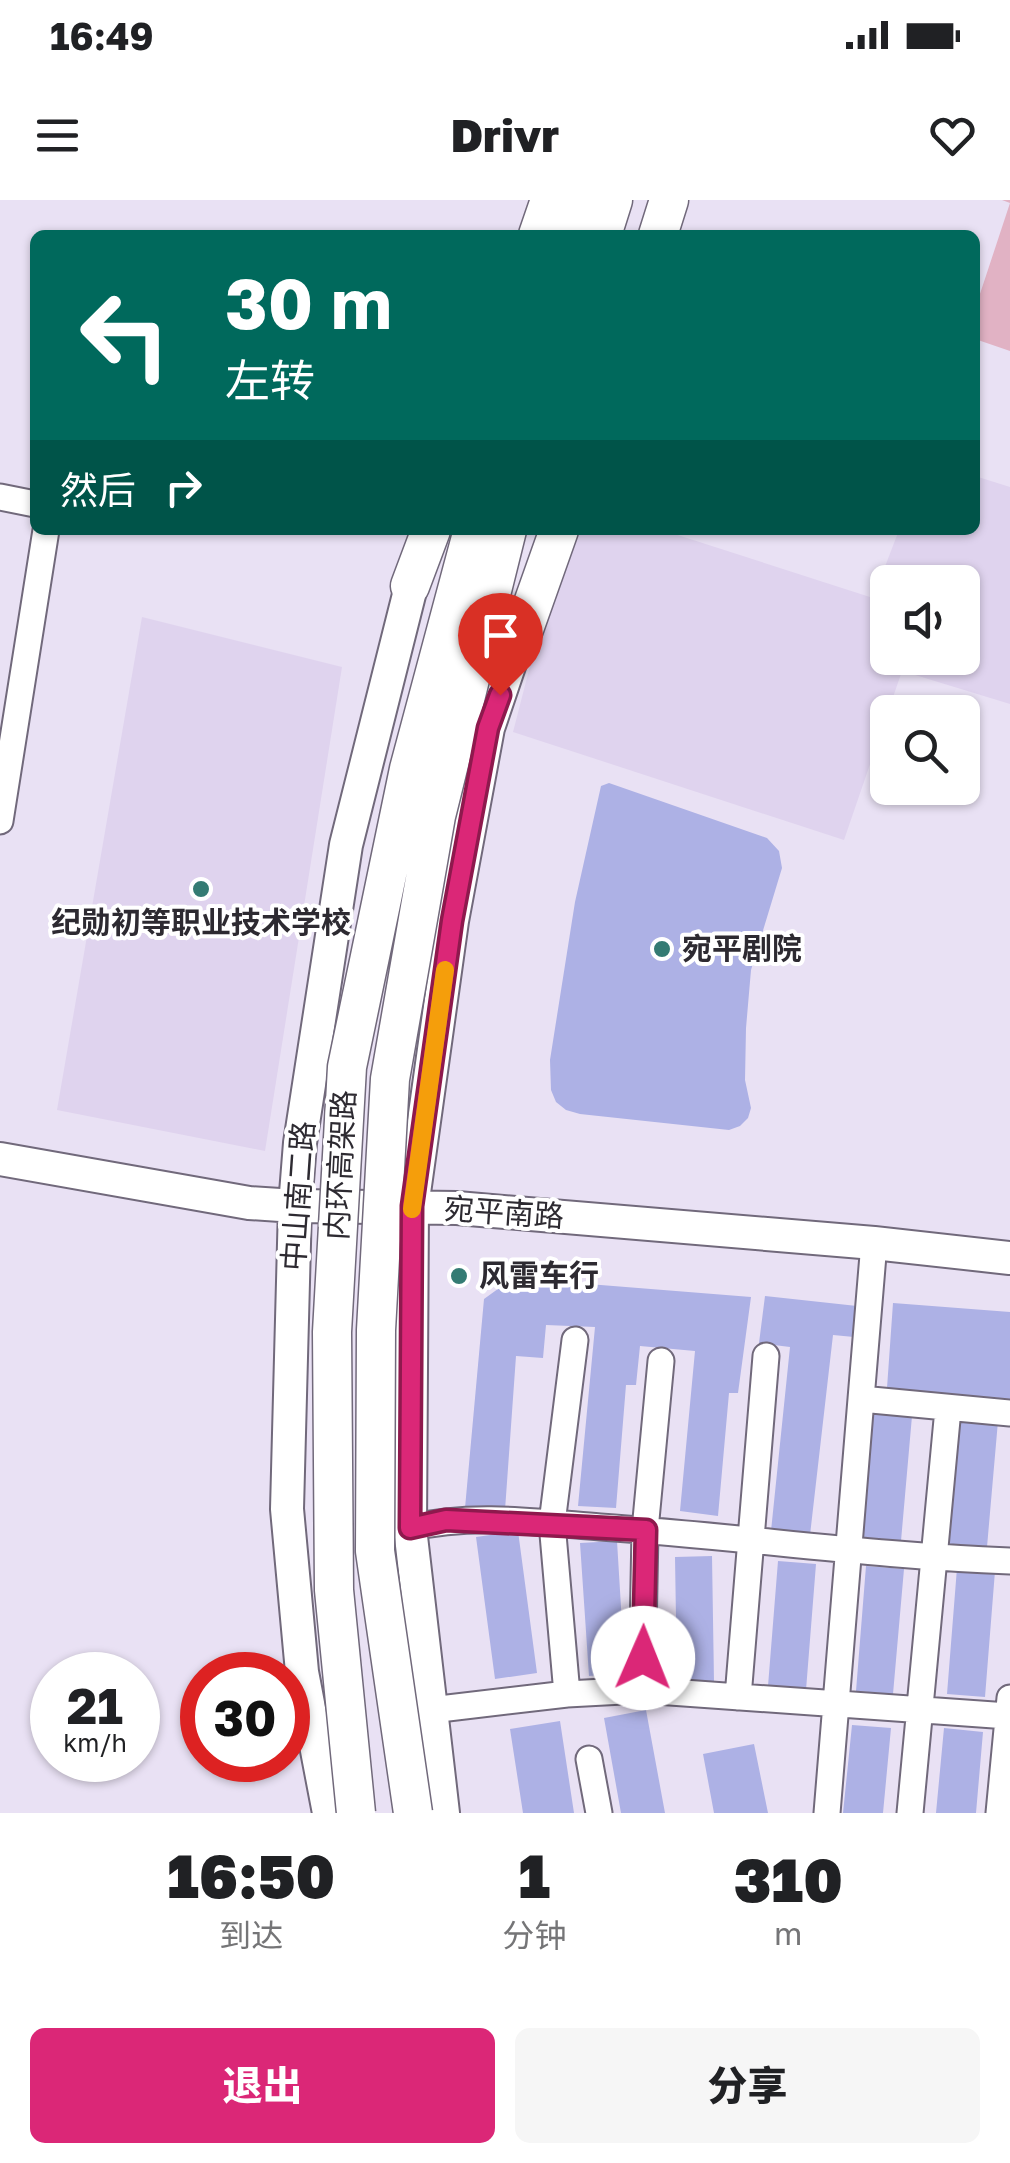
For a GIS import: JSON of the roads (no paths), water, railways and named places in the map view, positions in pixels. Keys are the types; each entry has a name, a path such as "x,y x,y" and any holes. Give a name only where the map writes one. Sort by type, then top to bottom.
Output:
{"highway":[{"path":"540,230 550,200"},
{"path":"570,230 580,200"},
{"path":"604,230 613,200"},
{"path":"660,230 669,200"},
{"path":"410,586 427,535"},
{"name":"内环高架路","path":"356,1813 334,1590 333,1530 332,1332 347,1067 409,769 472,535"},
{"name":"内环高架路","path":"413,1813 375,1550 376,1330 390,1079 436,816 506,535"},
{"path":"524,629 557,535"}],"main road":[{"path":"524,230 534,200"},
{"path":"622,230 630,200"},
{"path":"442,1813 410,1528 412,1206 452,921 485,748 524,629 547,535"},
{"name":"中山南二路","path":"329,1813 302,1672 288,1509 295,1206 303,1126 346,846 410,586"},
{"name":"宛平南路","path":"0,1158 249,1202 412,1206 874,1243 1010,1258"}],"street":[{"path":"0,498 30,503"},
{"path":"0,820 4,763 45,535"},
{"path":"827,1813 874,1243"},
{"path":"566,1694 552,1523 575,1340"},
{"path":"738,1697 766,1356"},
{"path":"642,1690 646,1530 661,1361"},
{"path":"861,1399 1010,1413"},
{"path":"910,1813 948,1409"},
{"path":"410,1528 446,1520 552,1523 748,1539 846,1552 1010,1561"},
{"path":"431,1710 566,1694 642,1690 919,1711 1009,1707 1000,1813"},
{"path":"589,1759 599,1813"}],"place":[{"name":"纪勋初等职业技术学校","path":"201,889"},
{"name":"宛平剧院","path":"662,949"},
{"name":"风雷车行","path":"459,1276"}]}
